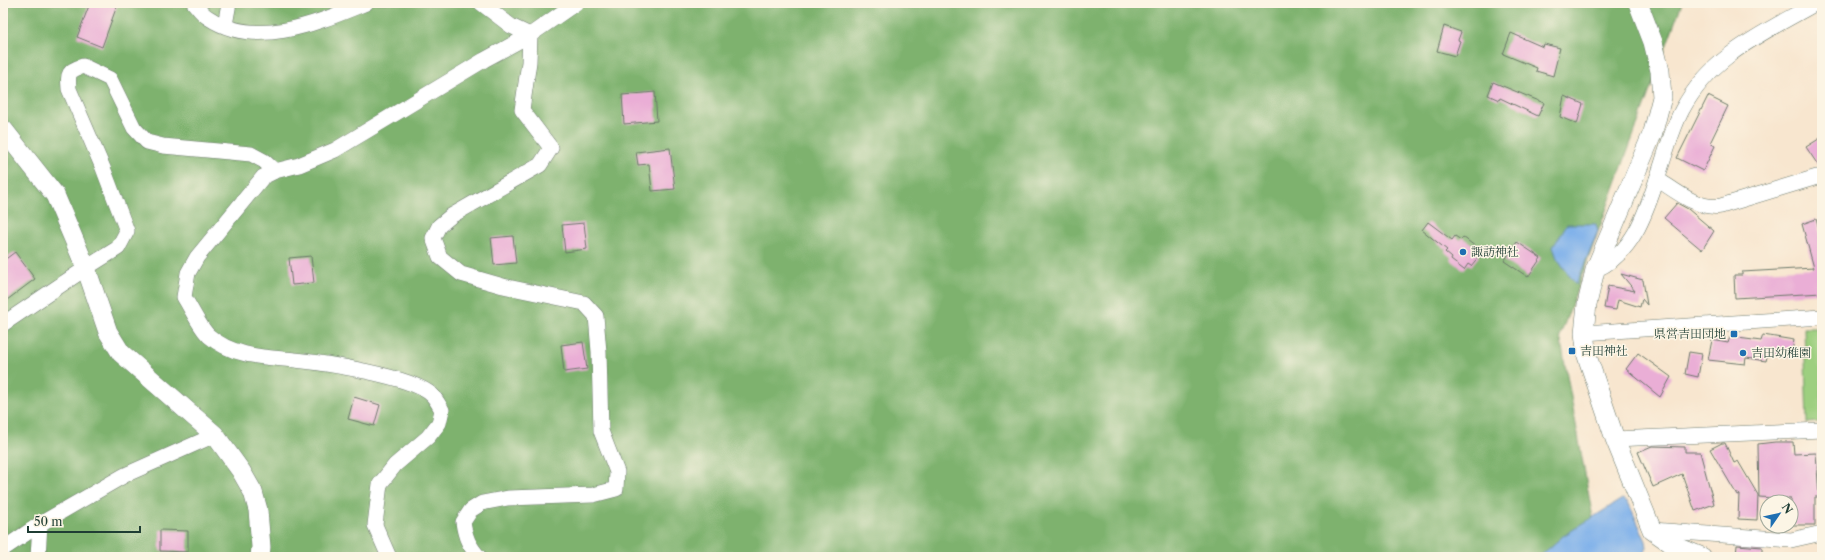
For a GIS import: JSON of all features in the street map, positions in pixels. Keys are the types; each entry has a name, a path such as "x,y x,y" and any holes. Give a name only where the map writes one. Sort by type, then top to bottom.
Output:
{"street":[{"path":"194,3 208,18 245,32 275,32 321,21 366,3"},
{"path":"225,25 229,3"},
{"path":"481,3 511,26 530,35"},
{"path":"389,557 375,525 380,484 395,464 428,437 439,424 442,410 432,395 415,385 354,369 296,360 251,357 226,347 208,335 184,297 188,273 197,257 263,177 274,171 299,165 334,150 484,60 530,35 576,3"},
{"path":"1638,3 1653,42 1660,71 1662,97 1653,132 1595,270 1587,304 1584,333 1587,356 1615,440 1652,530 1675,546 1702,557"},
{"path":"1595,270 1608,264 1621,252 1647,211 1657,178 1682,109 1714,66 1738,47 1816,3"},
{"path":"479,557 465,536 463,522 472,510 482,503 508,498 593,495 616,489 617,472 601,431 599,352 596,316 584,303 503,286 461,274 440,257 433,238 440,226 451,216 540,166 551,148 522,110 529,62 530,35"},
{"path":"3,324 118,248 127,231 104,168 69,89 68,75 72,69 82,66 110,79 134,128 147,142 163,146 251,154 264,161 274,171"},
{"path":"3,129 55,195 86,268 108,332 122,353 215,435 241,471 253,492 258,510 261,547 260,557"},
{"path":"1657,178 1693,200 1710,208 1721,206 1817,176 1822,177"},
{"path":"1584,333 1822,317"},
{"path":"1615,440 1822,430"},
{"path":"3,549 40,524 126,475 215,435"},
{"path":"38,557 40,524"},
{"path":"1652,530 1791,540 1822,534"}],"green space":[{"path":"3,3 1682,3 1560,336 1600,557 3,557"},
{"path":"1804,328 1822,328 1822,422 1807,423"}],"water":[{"path":"1567,224 1596,224 1598,231 1576,285 1557,258 1553,247"},
{"path":"1622,499 1628,502 1646,541 1647,547 1643,557 1539,557 1563,536"}],"building":[{"path":"90,3 118,3 102,47 77,37"},
{"path":"1444,26 1461,32 1458,40 1460,41 1455,56 1437,51"},
{"path":"1511,33 1543,47 1544,44 1560,48 1553,76 1536,71 1537,68 1503,54"},
{"path":"1493,82 1544,103 1538,116 1500,98 1499,100 1488,95"},
{"path":"655,92 657,121 624,124 622,95"},
{"path":"1564,96 1583,104 1577,124 1560,117"},
{"path":"1708,96 1728,106 1710,143 1715,146 1703,171 1677,158"},
{"path":"1822,137 1822,168 1820,168 1806,147"},
{"path":"670,148 675,189 652,191 649,164 638,165 636,152"},
{"path":"1677,203 1688,209 1714,231 1702,250 1664,218"},
{"path":"1816,219 1822,240 1822,293 1735,298 1734,275 1742,275 1742,272 1814,268 1802,224"},
{"path":"1428,222 1452,240 1455,236 1461,240 1463,237 1480,250 1477,254 1479,256 1471,266 1468,264 1464,270 1451,260 1452,258 1445,252 1447,250 1422,230"},
{"path":"584,223 587,249 565,252 562,225"},
{"path":"513,236 516,263 494,265 491,238"},
{"path":"1517,242 1541,258 1528,277 1504,261"},
{"path":"15,252 35,279 3,303 3,261"},
{"path":"311,256 314,283 292,285 289,258"},
{"path":"1621,274 1643,280 1647,305 1642,299 1640,307 1618,300 1616,310 1604,308 1608,286 1635,291"},
{"path":"1763,335 1794,340 1791,357 1768,353 1766,361 1746,358 1745,364 1708,360 1712,340 1728,343 1730,337 1761,341"},
{"path":"583,342 587,369 564,372 561,345"},
{"path":"1689,352 1702,354 1698,377 1685,374"},
{"path":"1638,353 1671,377 1660,397 1626,369"},
{"path":"354,397 380,405 374,426 348,419"},
{"path":"1793,442 1794,454 1816,453 1819,497 1815,497 1815,525 1799,525 1799,494 1759,494 1759,497 1758,444"},
{"path":"1725,443 1734,463 1738,461 1758,495 1757,520 1738,519 1739,494 1737,495 1710,449"},
{"path":"1652,446 1685,447 1685,452 1700,452 1714,504 1695,511 1682,474 1653,487 1638,452"},
{"path":"160,530 188,531 188,552 160,551"},
{"path":"1737,545 1762,547 1762,557 1736,556"}],"place":[{"name":"諏訪神社","path":"1463,252"},
{"name":"県営吉田団地","path":"1734,334"},
{"name":"吉田神社","path":"1572,351"},
{"name":"吉田幼稚園","path":"1743,353"}]}
